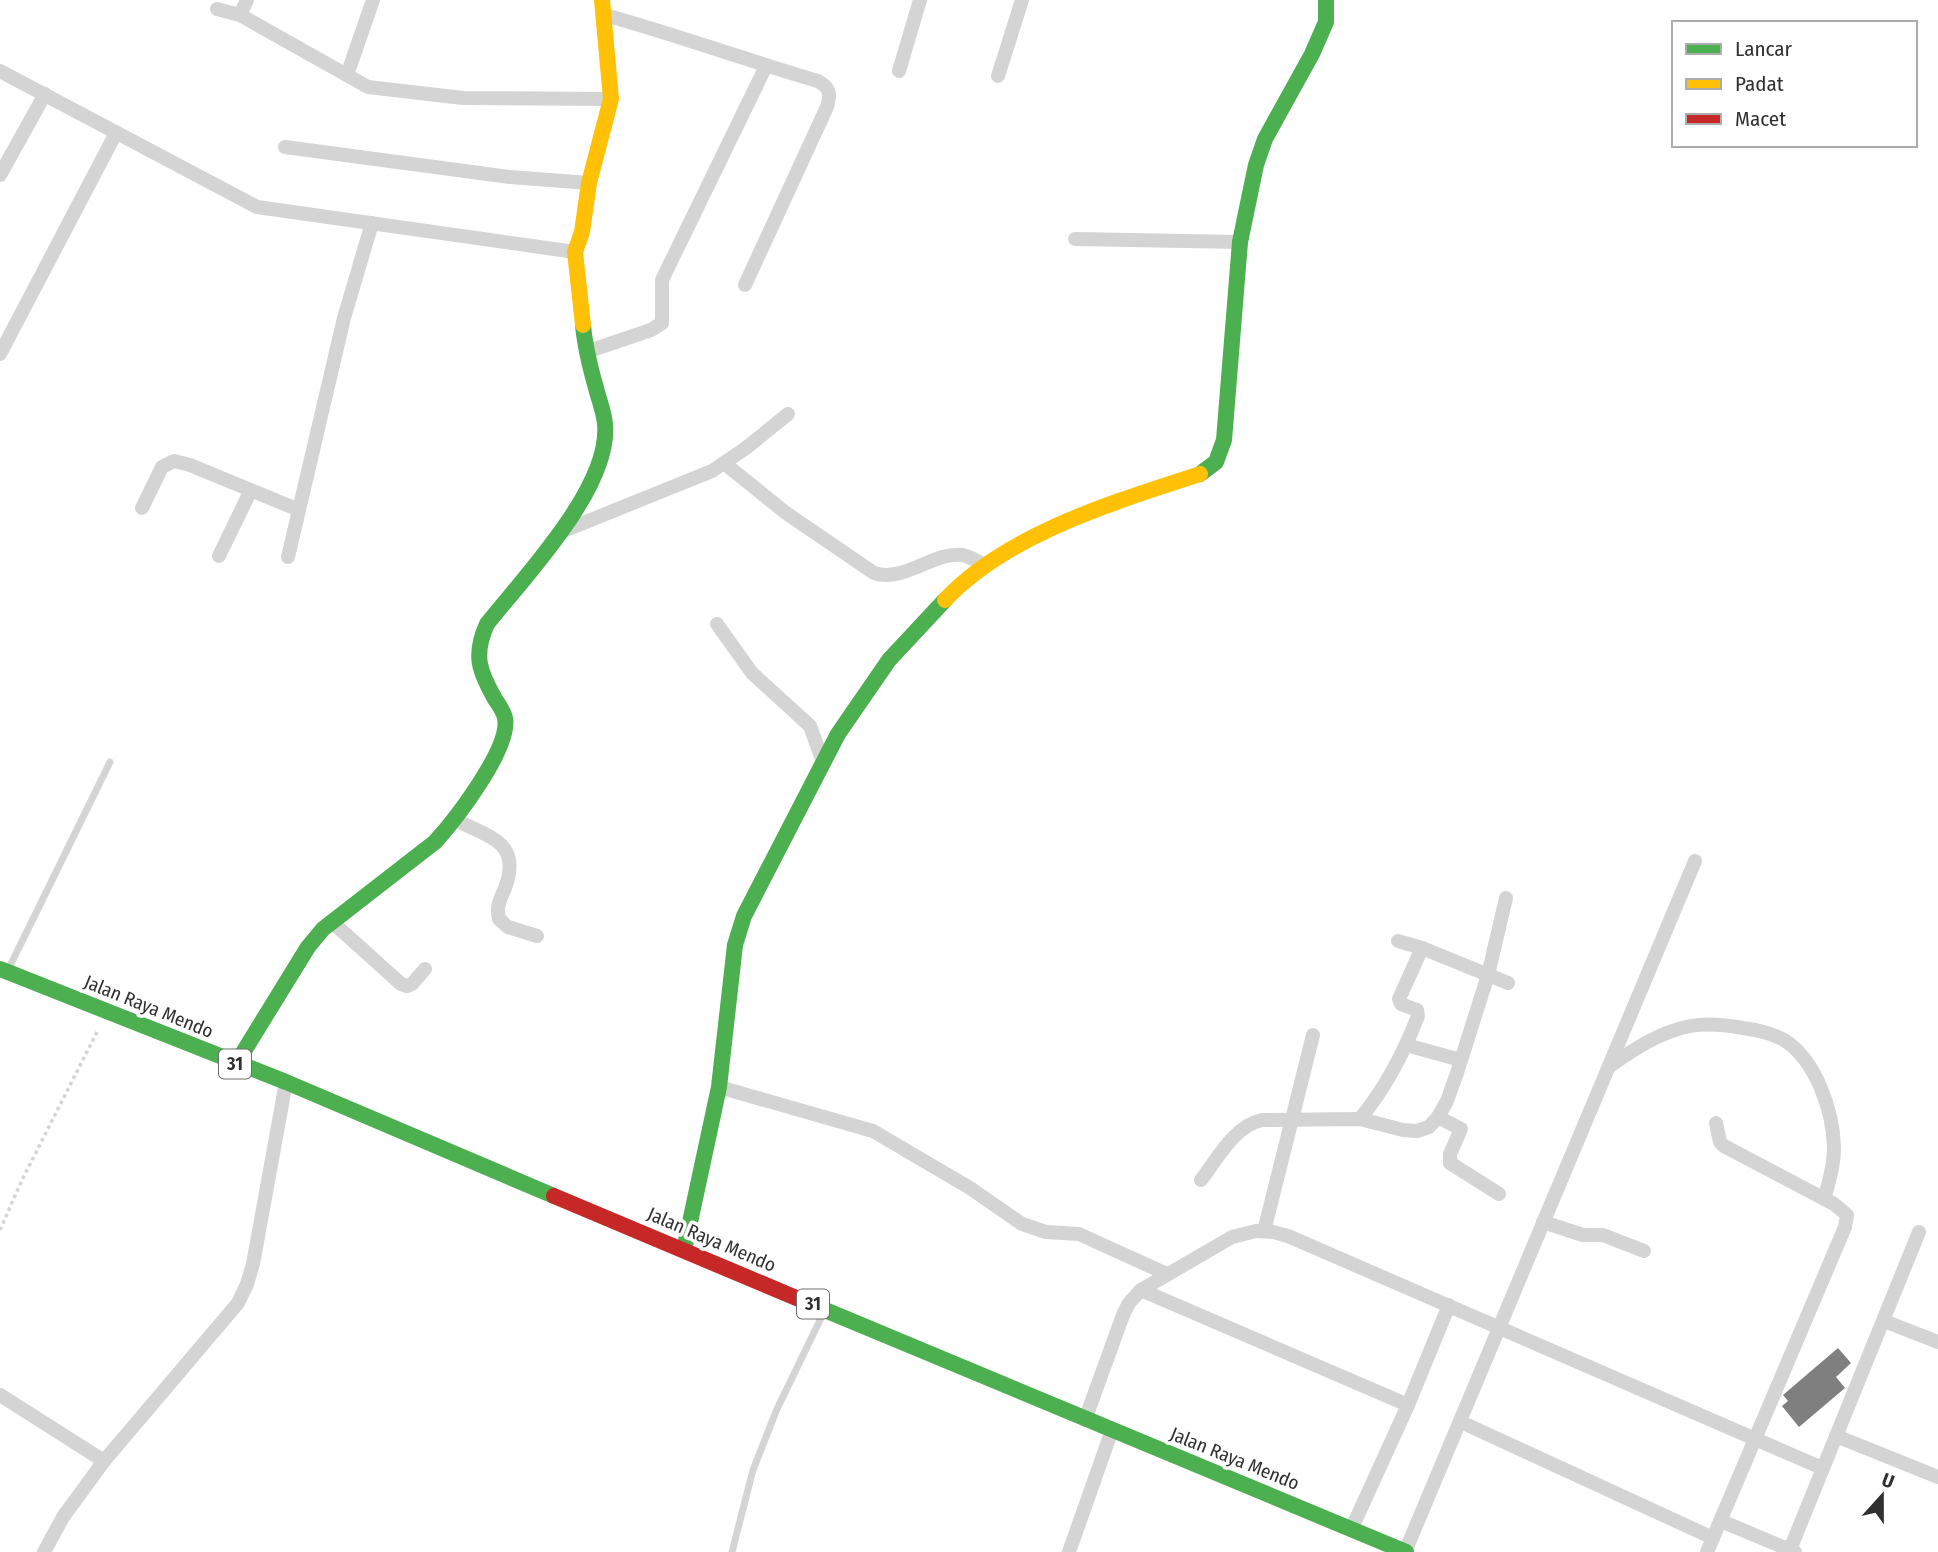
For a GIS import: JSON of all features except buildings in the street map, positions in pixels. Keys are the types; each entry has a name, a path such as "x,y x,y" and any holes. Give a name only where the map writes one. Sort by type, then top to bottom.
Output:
{"main road":[{"path":"684,1250 719,1087 735,946 744,916 838,734 889,660 962,582 983,564 1095,508 1188,479 1212,467 1223,447 1240,242 1256,165 1265,139 1312,54 1326,22 1326,0"},
{"path":"236,1064 308,947 331,921 413,861 456,820 502,738 506,726 505,717 479,666 477,645 487,624 562,532 595,477 604,451 604,416 586,352 575,252 582,232 589,183 611,99 604,8"},
{"name":"Jalan Raya Mendo","path":"4,971 286,1082 1405,1552"}],"street":[{"path":"240,15 247,0"},
{"path":"347,75 373,0"},
{"path":"899,71 920,0"},
{"path":"998,76 1022,0"},
{"path":"1326,22 1337,0"},
{"path":"604,8 828,86 831,94 744,285"},
{"path":"217,9 240,15 368,87 463,98 611,99"},
{"path":"586,352 651,330 662,323 662,280 765,66"},
{"path":"0,71 257,207 575,252"},
{"path":"0,175 45,94"},
{"path":"0,354 116,133"},
{"path":"285,147 510,177 589,183"},
{"path":"288,557 344,318 372,223"},
{"path":"1075,239 1240,242"},
{"path":"562,532 692,480 724,463 788,415"},
{"path":"142,508 162,467 174,461 190,465 299,510"},
{"path":"724,463 786,513 850,559 881,576 948,556 964,555 983,564"},
{"path":"219,556 250,492"},
{"path":"717,624 752,673 810,726 823,762"},
{"path":"456,820 498,842 507,851 511,862 509,877 496,910 499,919 509,927 537,936"},
{"path":"1405,1552 1695,861"},
{"path":"1201,1180 1239,1131 1250,1123 1360,1119 1417,1131 1429,1127 1447,1101 1461,1060 1488,975 1506,898"},
{"path":"331,921 401,984 412,984 425,969"},
{"path":"1398,941 1508,983"},
{"path":"1360,1119 1388,1082 1418,1013 1401,1004 1399,999 1422,948"},
{"path":"1608,1067 1654,1039 1692,1026 1731,1026 1771,1034 1784,1040 1797,1050 1815,1076 1821,1088 1832,1130 1833,1160 1824,1199"},
{"path":"1264,1231 1313,1035"},
{"path":"1406,1045 1461,1060"},
{"path":"44,1552 63,1517 104,1461 238,1303 253,1264 286,1082"},
{"path":"719,1087 873,1131 970,1188 1022,1224 1046,1232 1079,1234 1167,1274"},
{"path":"1438,1117 1461,1129 1450,1154 1450,1163 1499,1194"},
{"path":"1707,1552 1845,1227 1847,1215 1824,1199 1724,1146 1720,1142 1716,1123"},
{"path":"1543,1222 1577,1233 1610,1237 1644,1251"},
{"path":"1086,1420 1123,1315 1129,1303 1141,1290 1232,1237 1264,1231 1288,1236 1822,1468"},
{"path":"1721,1521 1791,1551 1822,1468 1919,1232"},
{"path":"1141,1290 1408,1405"},
{"path":"1352,1528 1408,1405 1449,1305"},
{"path":"1884,1321 1938,1342"},
{"path":"0,1395 104,1461"},
{"path":"1461,1422 1713,1538"},
{"path":"1069,1552 1112,1430"},
{"path":"1836,1436 1938,1477"}],"lane":[{"path":"4,971 110,762"},
{"path":"732,1552 753,1470 777,1409 825,1309"}],"path":[{"path":"0,1230 22,1180 107,1012"}],"traffic: fast":[{"path":"1200,474 1216,462 1224,440 1240,242 1256,165 1265,139 1312,54 1326,22 1326,0"},
{"path":"236,1064 308,947 323,929 435,842 491,765 505,731 505,718 482,671 479,654 483,635 487,624 562,530 594,475 603,449 605,424 583,325"},
{"path":"684,1250 719,1087 735,945 744,916 838,734 889,660 945,600"},
{"path":"0,969 286,1082 554,1196"},
{"path":"813,1305 1406,1552"}],"traffic: slow":[{"path":"583,325 575,252 582,232 589,183 611,99 602,0"},
{"path":"945,600 971,576 1031,538 1064,522 1200,474"}],"traffic: jam":[{"path":"554,1196 813,1305"}]}
